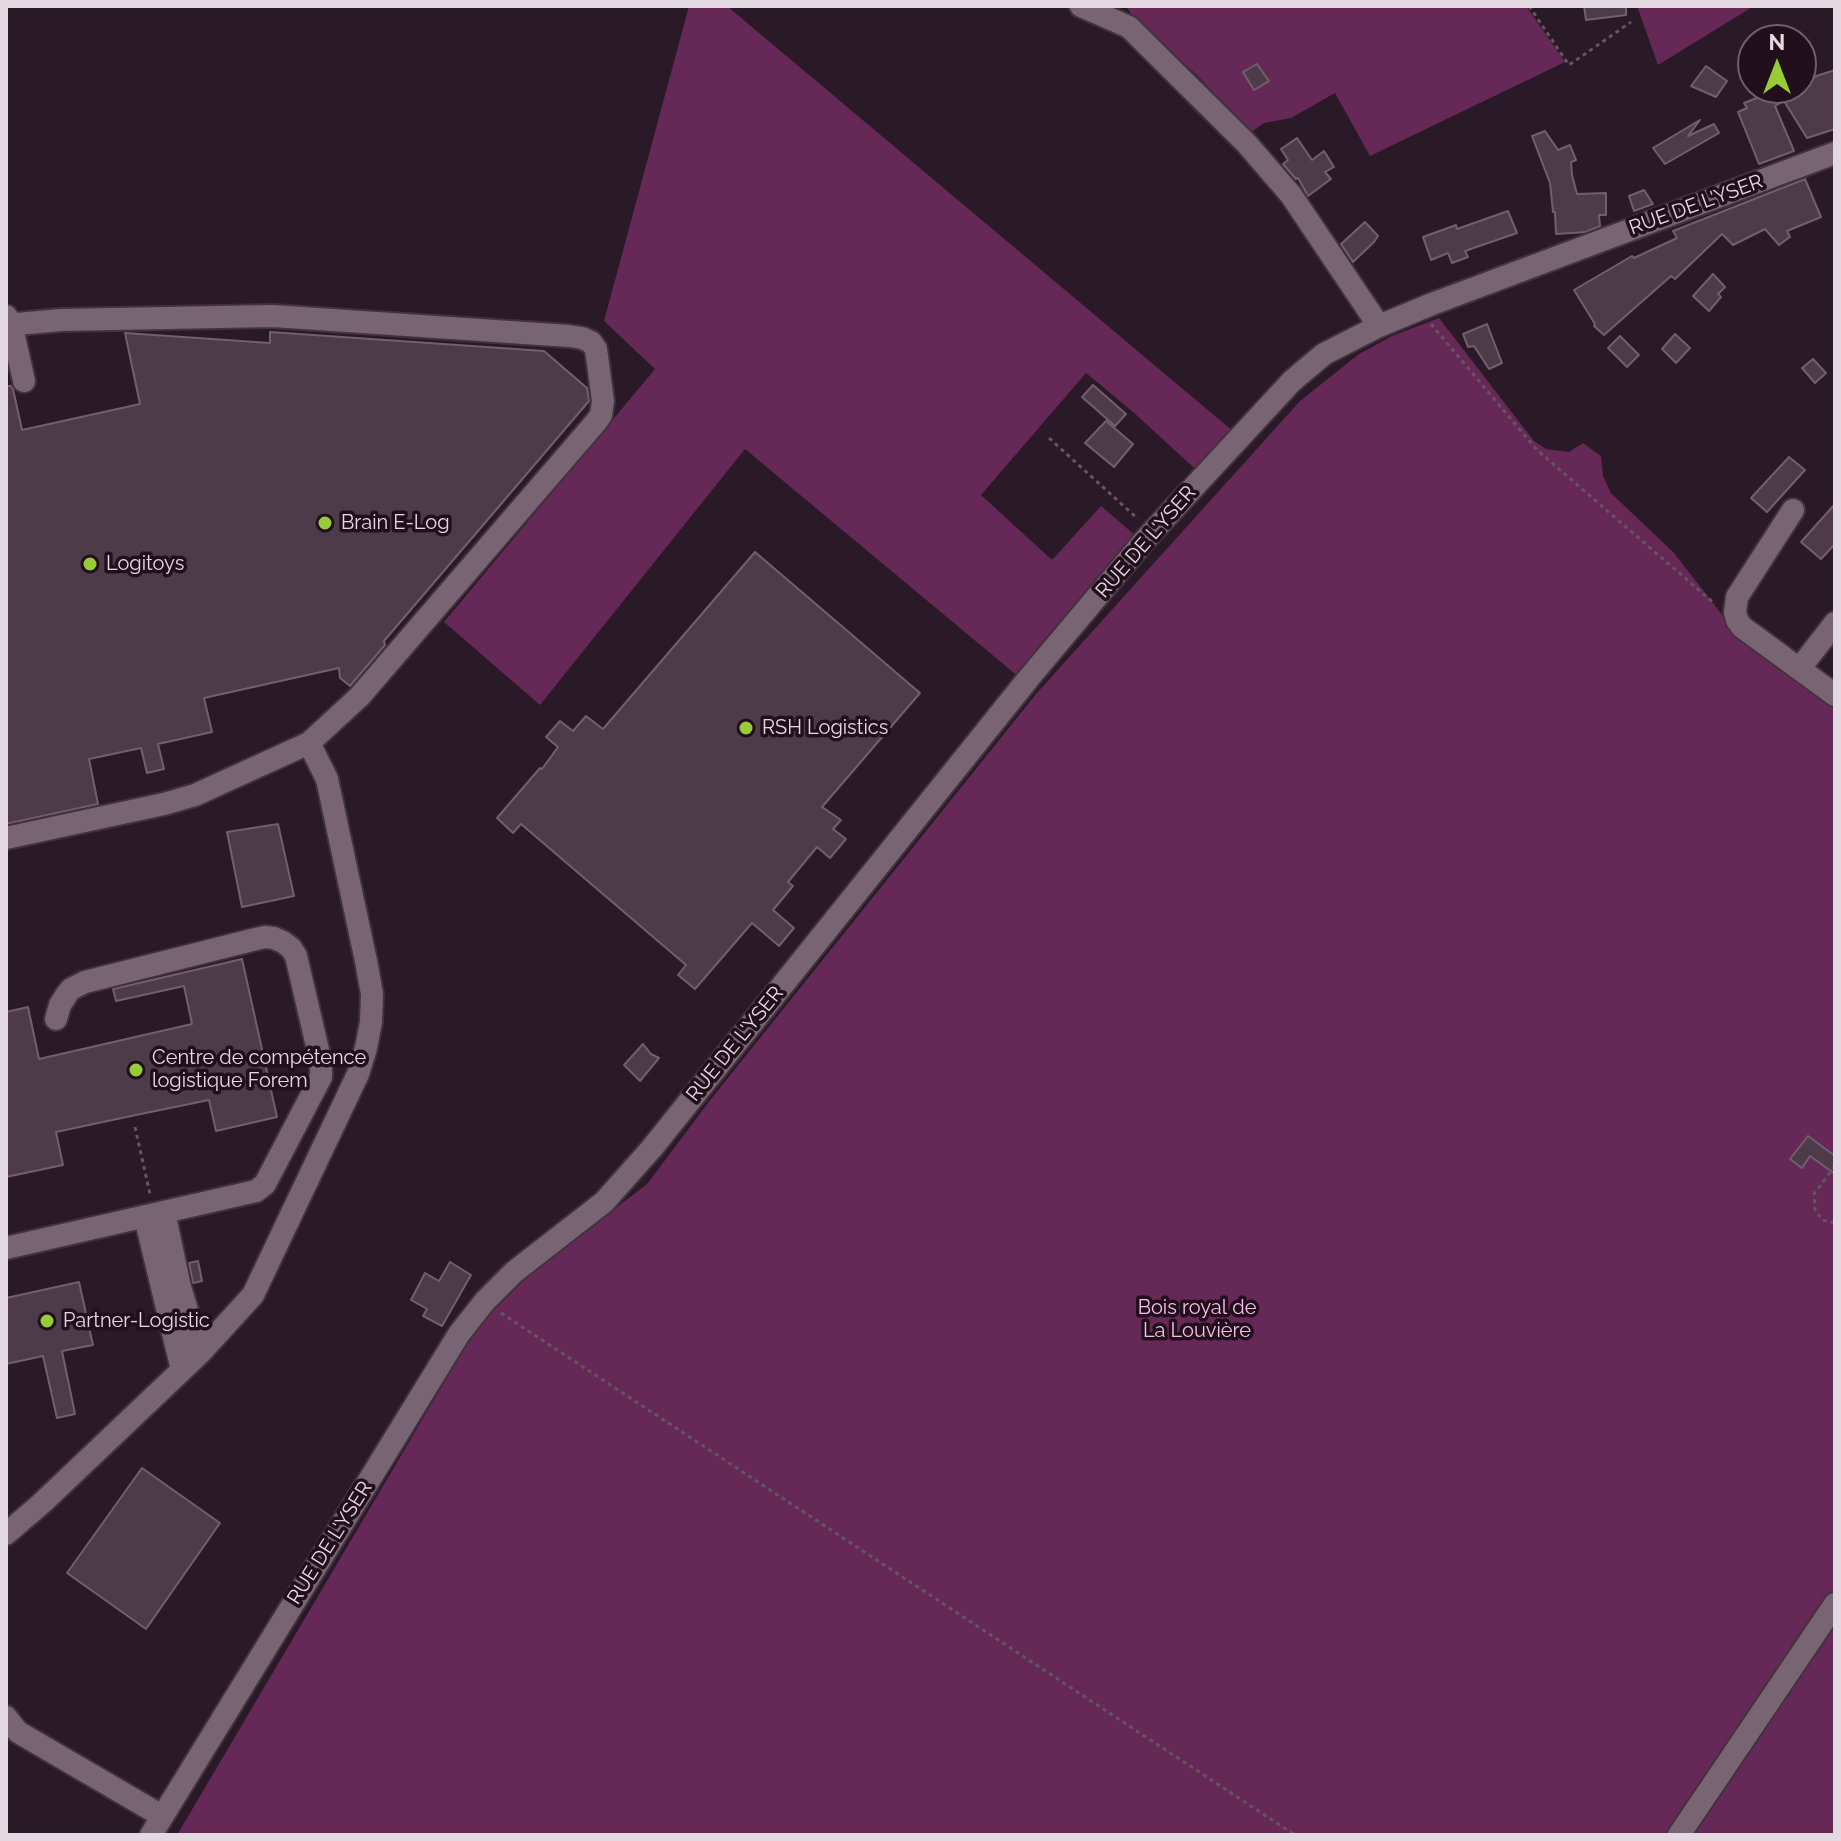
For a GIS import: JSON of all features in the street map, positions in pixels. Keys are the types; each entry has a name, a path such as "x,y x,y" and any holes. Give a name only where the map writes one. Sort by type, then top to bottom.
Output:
{"street":[{"path":"1081,6 1129,27 1247,144 1291,195 1379,326"},
{"name":"RUE DE L'YSER","path":"156,1825 459,1334 485,1301 514,1272 604,1202 652,1148 1028,679 1153,532 1292,381 1324,354 1379,326 1835,153"},
{"path":"6,838 195,795 309,743 359,697 596,422 601,415 603,401 596,349 591,342 582,338 273,316 8,321 24,381"},
{"path":"1793,510 1737,597 1735,612 1742,627 1835,695"},
{"path":"1800,668 1826,646 1835,623"},
{"path":"6,1534 200,1353 253,1295 358,1074 371,1022 372,994 327,779 309,743"},
{"path":"6,1248 256,1191 265,1184 321,1077 321,1063 296,956 283,942 265,937 85,982 67,994 56,1019"},
{"path":"155,1214 200,1353"},
{"path":"155,1214 182,1370"},
{"path":"1679,1835 1835,1604"},
{"path":"10,1727 156,1825"}],"path":[{"path":"1529,6 1569,65 1631,22"},
{"path":"1419,310 1537,450 1718,606"},
{"path":"1049,438 1153,532"},
{"path":"135,1127 155,1214"},
{"path":"1835,1166 1814,1194 1815,1209 1822,1220 1835,1223"},
{"path":"494,1309 1295,1835"}],"green space":[{"path":"689,6 727,6 1240,437 1204,477 1086,373 981,495 1052,560 1101,506 1143,542 1020,678 745,449 540,705 444,622 655,369 604,321"},
{"path":"1126,6 1526,6 1565,62 1370,156 1335,93 1291,118 1264,123 1250,133 1197,75 1137,23"},
{"path":"1637,6 1754,6 1658,65"},
{"name":"Bois royal de La Louvière","path":"1439,318 1534,441 1546,449 1569,452 1583,443 1601,456 1603,476 1611,493 1674,553 1730,625 1835,695 1835,1835 177,1835 468,1342 494,1309 524,1279 647,1184 711,1099 1036,694 1300,401 1359,354 1392,336"}],"building":[{"path":"1584,6 1626,6 1626,15 1586,20"},
{"path":"1257,64 1269,81 1254,90 1243,72"},
{"path":"1706,66 1727,81 1716,97 1691,86"},
{"path":"1835,70 1835,129 1807,138 1786,104 1817,104 1817,76"},
{"path":"1745,104 1779,104 1775,106 1794,151 1759,164 1738,112 1747,108"},
{"path":"1700,120 1688,136 1714,124 1719,133 1665,164 1653,148"},
{"path":"1545,131 1558,150 1570,145 1576,160 1571,162 1577,194 1606,193 1606,215 1599,215 1600,226 1586,232 1556,234 1550,183 1532,136"},
{"path":"1297,138 1312,160 1324,151 1334,167 1325,172 1331,179 1308,196 1298,178 1283,164 1288,160 1281,149"},
{"path":"1805,179 1821,217 1787,231 1790,237 1779,245 1765,229 1733,245 1722,234 1675,279 1671,276 1604,335 1594,326 1574,290 1632,256 1634,258 1677,238 1673,231"},
{"path":"1644,190 1653,204 1634,211 1629,196"},
{"path":"1508,211 1517,233 1465,251 1468,257 1452,263 1448,253 1431,260 1423,237"},
{"path":"1365,222 1378,236 1353,262 1341,244"},
{"path":"1713,274 1725,287 1709,311 1693,296"},
{"path":"1487,324 1502,363 1489,369 1474,346 1468,347 1463,334"},
{"name":"Brain E-Log","path":"270,332 544,351 587,388 589,401 384,641 385,645 350,686 340,678 339,668 204,698 212,732 158,744 164,769 147,773 141,748 89,759 98,804 6,824 6,386 13,389 22,430 140,404 125,333 270,343"},
{"path":"1675,334 1690,348 1676,363 1662,349"},
{"path":"1620,336 1639,355 1627,367 1608,348"},
{"path":"1813,359 1826,373 1815,383 1802,368"},
{"path":"1093,385 1126,414 1115,426 1082,397"},
{"path":"1106,421 1133,444 1114,467 1085,443"},
{"path":"1789,457 1805,470 1767,512 1751,498"},
{"path":"1835,504 1835,544 1821,559 1801,542"},
{"name":"RSH Logistics","path":"755,552 920,693 822,807 841,820 833,829 846,839 830,858 817,847 788,882 793,886 773,910 794,928 779,946 752,923 695,989 678,975 686,965 521,824 513,833 497,818 558,747 546,737 560,721 573,731 586,716 603,729"},
{"path":"278,824 294,896 242,907 227,832"},
{"name":"Centre de compétence logistique Forem","path":"242,959 277,1117 216,1131 209,1100 56,1132 63,1165 6,1177 6,1012 28,1007 39,1059 192,1024 184,986 116,1001 113,989"},
{"path":"643,1044 659,1058 640,1081 624,1065"},
{"path":"1808,1136 1835,1156 1835,1174 1810,1156 1802,1168 1790,1159"},
{"path":"198,1261 202,1281 193,1283 189,1263"},
{"path":"450,1262 471,1275 442,1326 423,1316 427,1309 411,1300 425,1273 439,1281"},
{"name":"Partner-Logistic","path":"79,1282 93,1345 62,1351 75,1414 57,1418 43,1356 6,1364 6,1298"},
{"path":"142,1468 220,1523 146,1629 67,1573"}],"place":[{"name":"Brain E-Log","path":"325,523"},
{"name":"Logitoys","path":"90,564"},
{"name":"RSH Logistics","path":"746,728"},
{"name":"Centre de compétence logistique Forem","path":"136,1070"},
{"name":"Partner-Logistic","path":"47,1321"}]}
